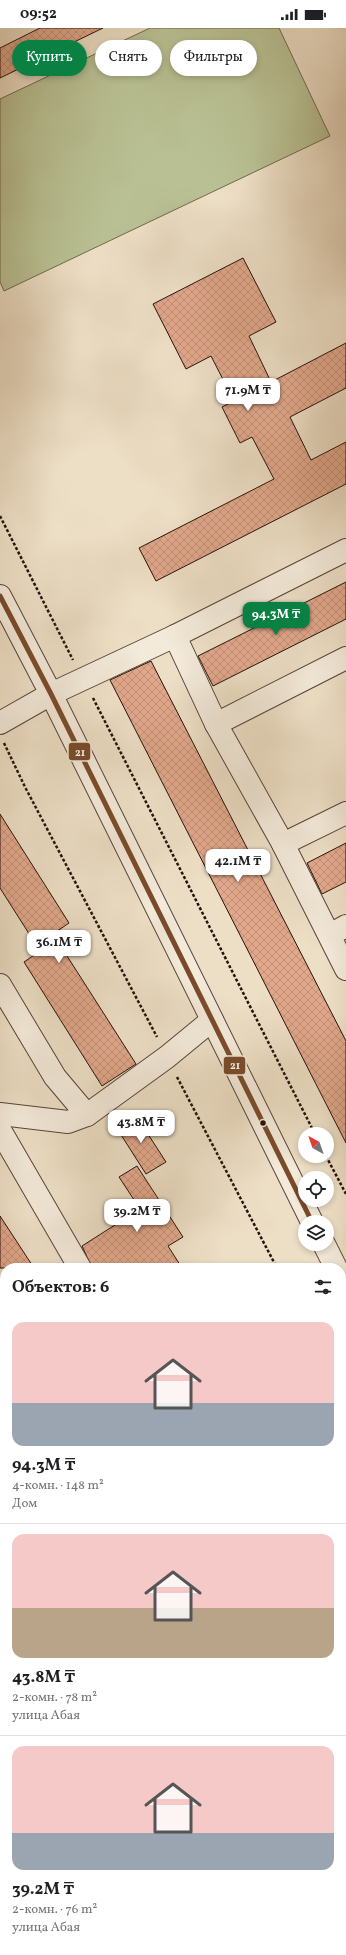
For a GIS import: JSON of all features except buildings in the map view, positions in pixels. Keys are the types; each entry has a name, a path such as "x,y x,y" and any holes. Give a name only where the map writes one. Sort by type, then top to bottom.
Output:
{"street":[{"path":"2,733 51,694 176,636 346,550"},
{"path":"3,608 51,694 309,1215"},
{"path":"176,636 216,724 283,844 338,931 346,969"},
{"path":"216,724 346,658"},
{"path":"283,844 346,813"},
{"path":"0,985 55,1077 87,1115"},
{"path":"0,1114 68,1122 87,1115 167,1057 212,1020"},
{"path":"0,1130 77,1263"},
{"path":"328,1251 334,1263"}],"path":[{"path":"0,516 311,1127"},
{"path":"2,733 25,787 274,1263"},
{"path":"330,1163 346,1194"}],"green space":[{"path":"150,28 279,28 330,136 4,291 0,282 0,99 49,76 87,76 87,58 95,54 95,76 162,76 162,40 125,40"}],"transit line":[{"name":"21","path":"0,596 51,694 309,1215"}]}
